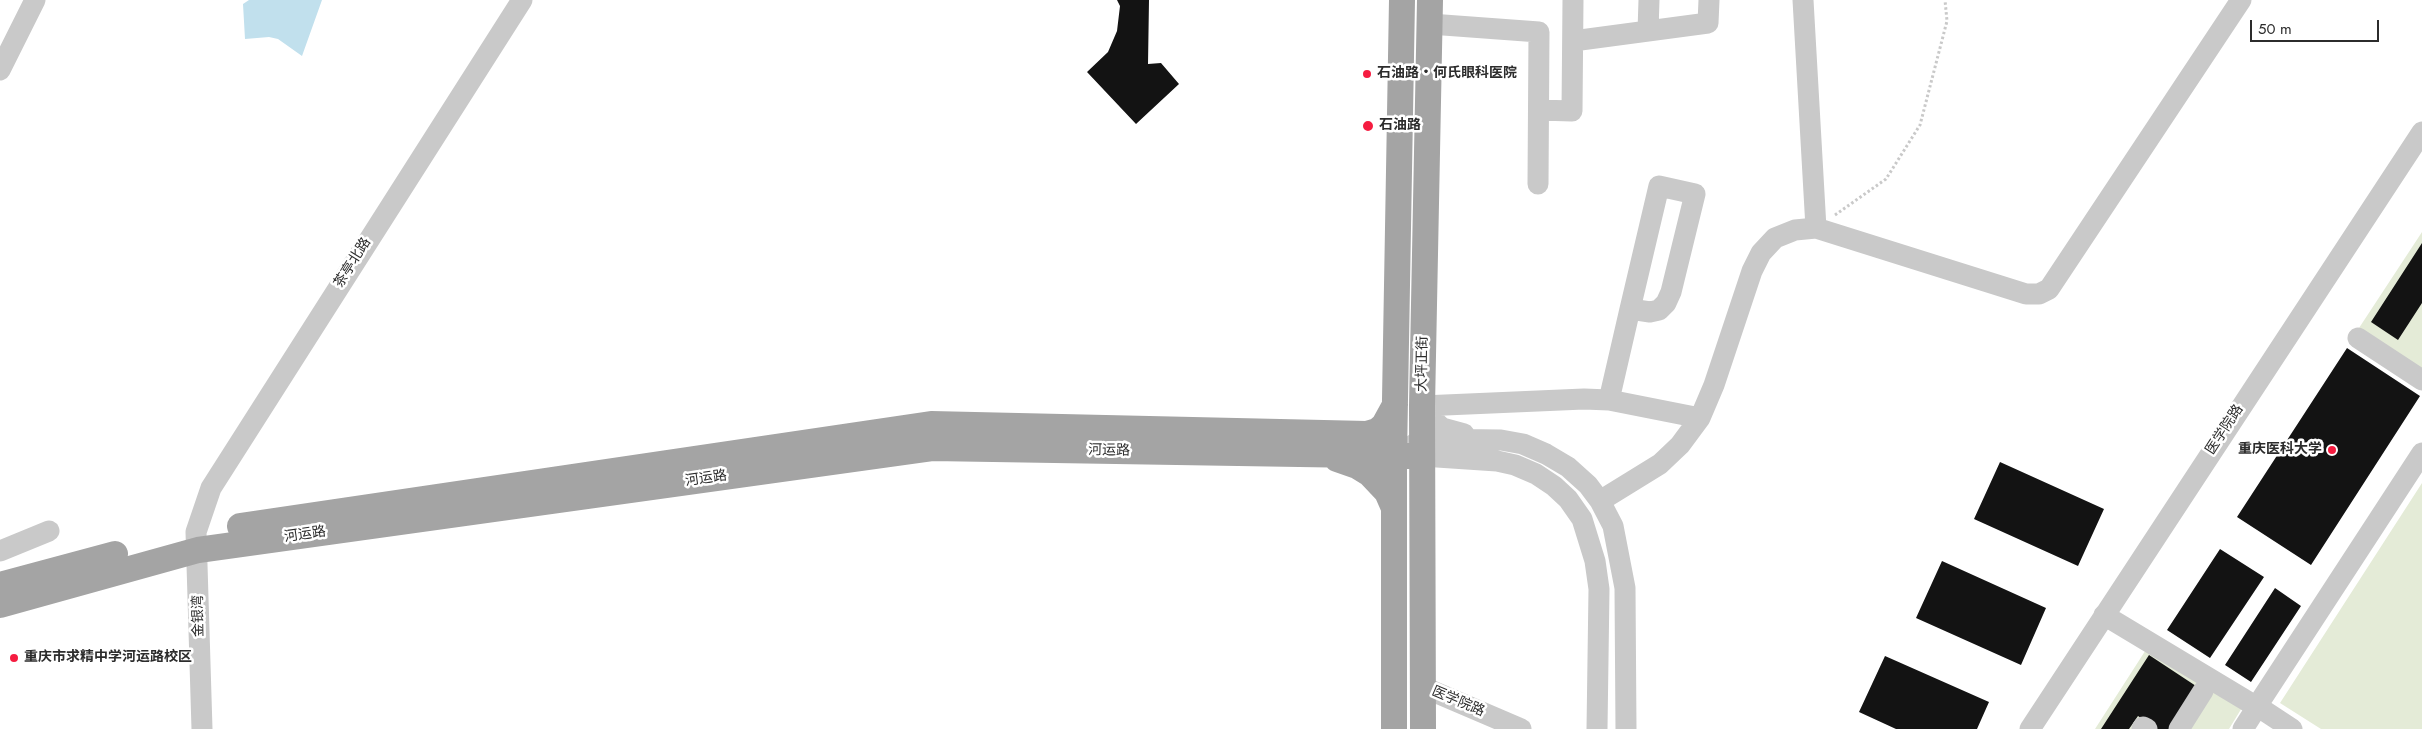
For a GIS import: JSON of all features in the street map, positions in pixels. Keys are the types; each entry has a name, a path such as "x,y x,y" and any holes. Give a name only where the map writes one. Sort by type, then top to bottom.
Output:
{"main road":[{"name":"大坪正街","path":"1394,729 1394,456 1402,0"},
{"name":"大坪正街","path":"1423,729 1422,406 1430,12"},
{"name":"河运路","path":"0,586 197,541 931,424 1367,434 1377,431 1384,425 1395,405"},
{"name":"河运路","path":"0,605 197,541 932,448 1394,456 1422,448"},
{"path":"1322,454 1357,466 1370,474 1387,492 1394,508"}],"street":[{"path":"0,70 35,0"},
{"name":"茶亭北路","path":"197,541 211,488 522,0"},
{"path":"1539,110 1572,111 1573,0"},
{"path":"1648,32 1649,0"},
{"path":"1573,41 1708,23 1709,0"},
{"path":"1803,0 1816,228"},
{"path":"1600,501 1660,464 1680,445 1700,418 1714,385 1752,271 1761,253 1775,238 1795,230 1816,228 2026,294 2039,294 2048,289 2241,0"},
{"path":"1430,12 1539,32 1538,184"},
{"name":"医学院路","path":"2030,729 2422,132"},
{"path":"1609,400 1630,309 1659,186 1695,194 1671,292 1666,303 1659,310 1650,312 1630,309"},
{"path":"2358,338 2422,380"},
{"path":"1422,406 1584,399 1609,400 1700,418"},
{"path":"1422,406 1434,422 1449,431 1524,444 1546,454 1568,467 1588,485 1600,501 1613,526 1625,588 1626,729"},
{"path":"1422,448 1501,440"},
{"path":"1422,448 1515,464 1554,486 1568,499 1582,518 1596,561 1598,589 1597,729"},
{"path":"2243,729 2422,453"},
{"path":"0,551 49,531"},
{"name":"金银湾","path":"197,541 202,729"},
{"path":"2104,615 2258,706 2292,729"},
{"name":"医学院路","path":"1423,687 1521,729"},
{"path":"2178,729 2203,691"},
{"path":"2142,729 2143,727 2147,729"}],"path":[{"path":"1816,228 1886,179 1920,125 1947,21 1945,0"}],"green space":[{"path":"2422,232 2422,369 2359,328"},
{"path":"2422,483 2422,729 2321,729 2280,703"},
{"path":"2149,645 2243,706 2229,729 2095,729"}],"water":[{"path":"249,0 322,0 302,56 278,39 269,37 245,39 243,4"}],"building":[{"path":"1117,0 1149,0 1148,64 1161,63 1179,84 1136,124 1087,72 1108,52 1117,31 1120,6"},
{"path":"2422,243 2422,303 2398,340 2371,322"},
{"path":"2347,348 2420,396 2311,565 2237,517"},
{"path":"2000,462 2104,509 2078,566 1974,519"},
{"path":"2220,549 2264,577 2210,658 2167,630"},
{"path":"1942,561 2046,608 2021,665 1916,618"},
{"path":"2275,588 2301,606 2251,682 2225,665"},
{"path":"2149,655 2199,688 2173,729 2157,729 2138,716 2129,729 2101,729"},
{"path":"1885,656 1989,702 1977,729 1896,729 1859,712"}],"place":[{"name":"石油路‧何氏眼科医院","path":"1367,74"},
{"name":"石油路","path":"1368,126"},
{"name":"重庆医科大学","path":"2332,450"},
{"name":"重庆市求精中学河运路校区","path":"14,658"}]}
